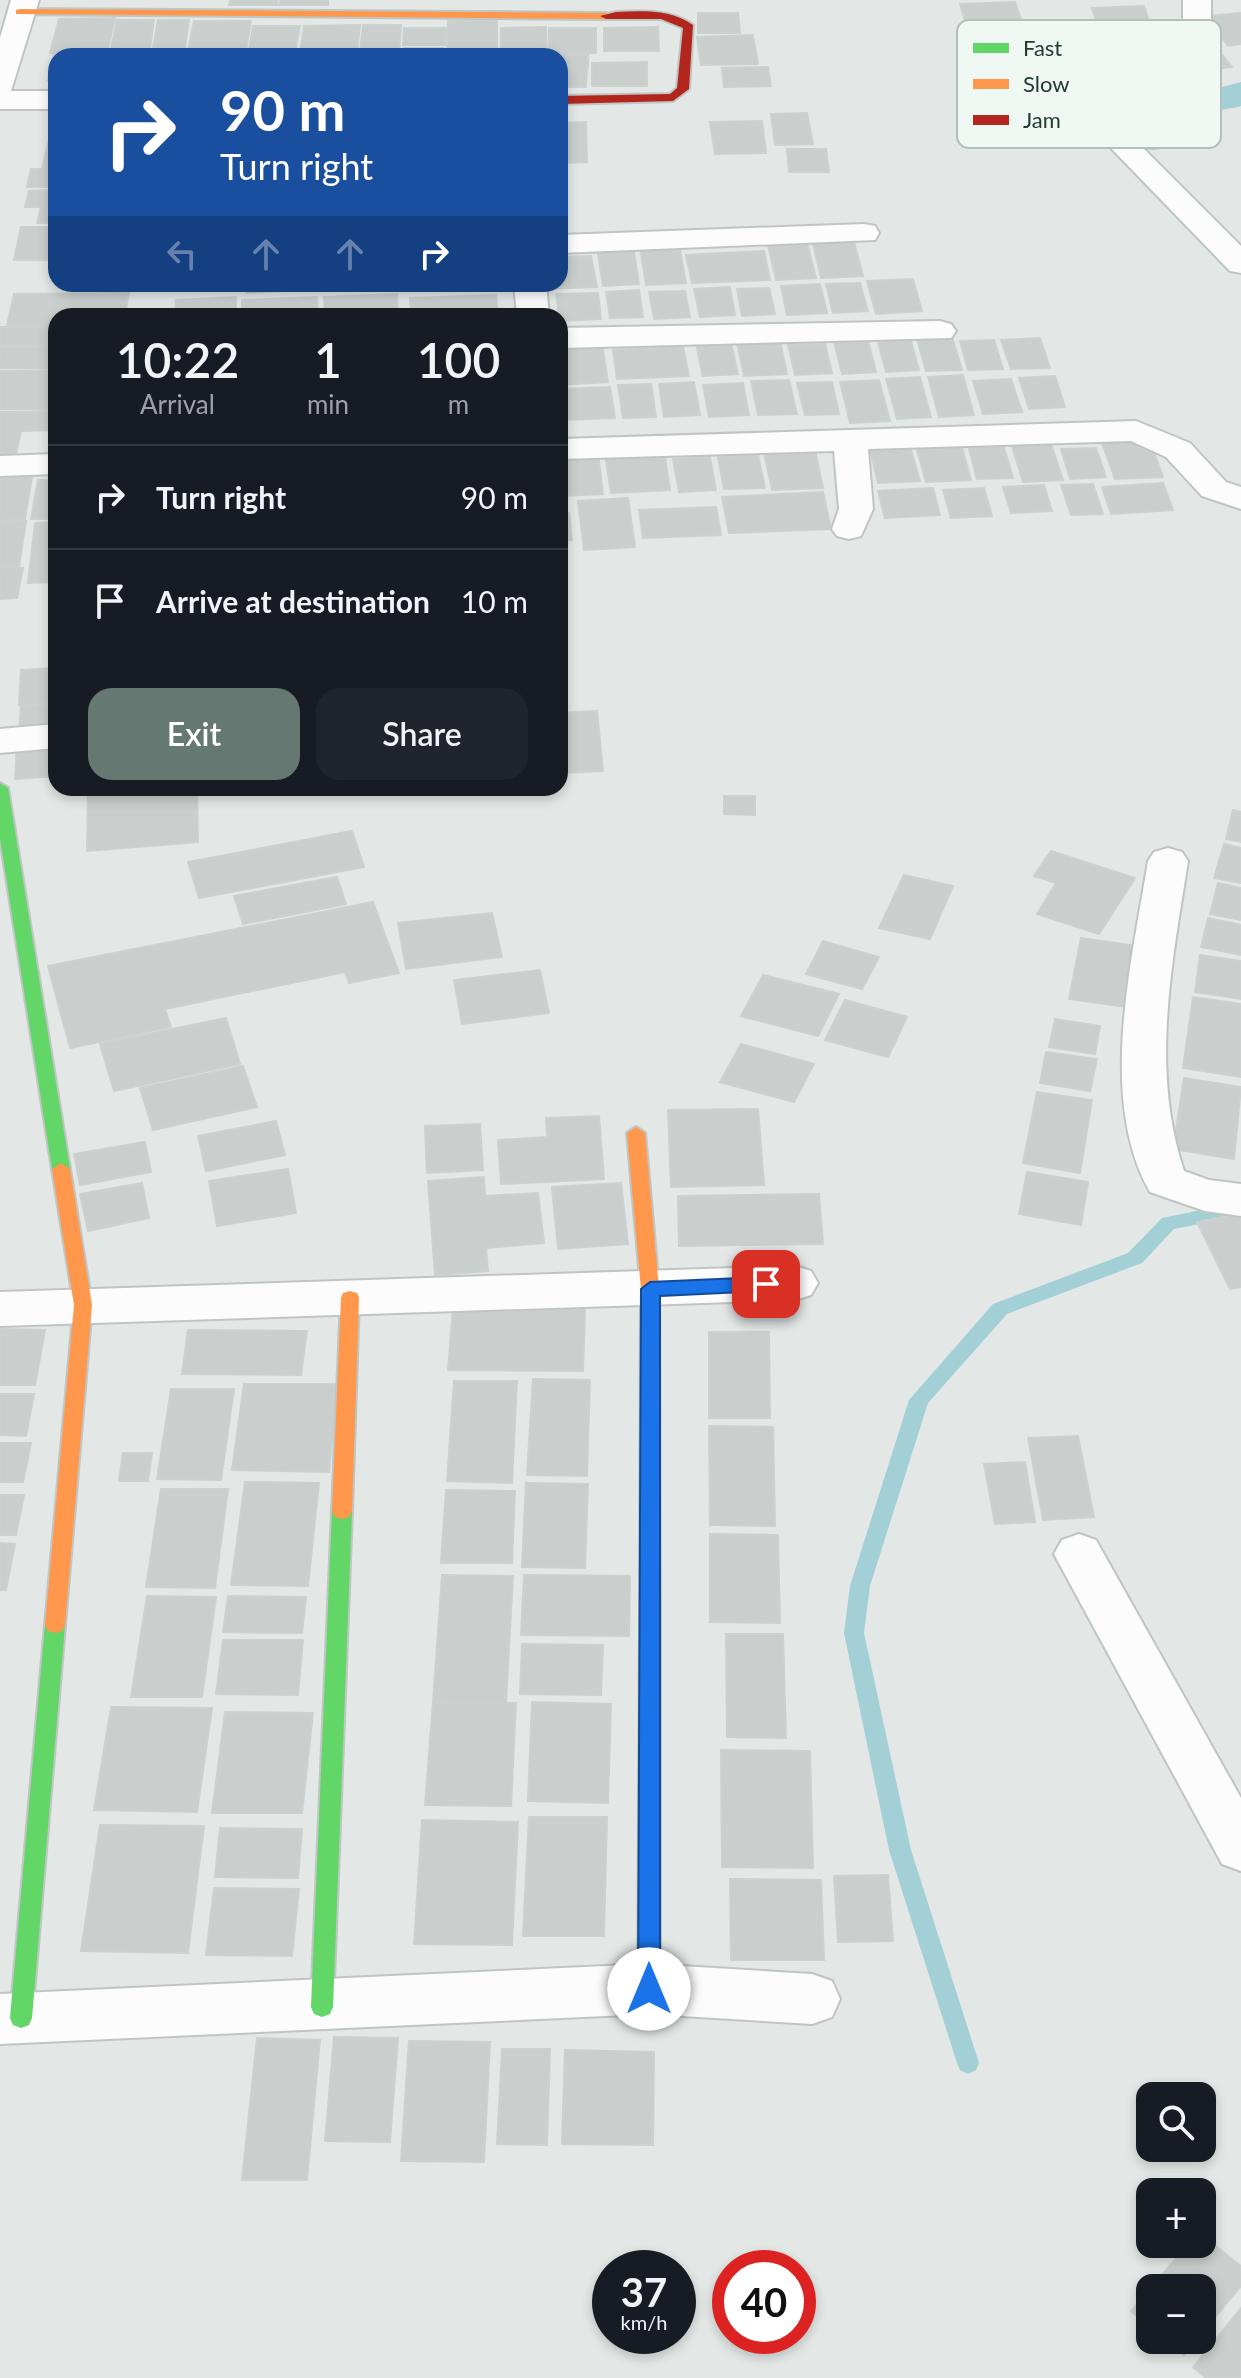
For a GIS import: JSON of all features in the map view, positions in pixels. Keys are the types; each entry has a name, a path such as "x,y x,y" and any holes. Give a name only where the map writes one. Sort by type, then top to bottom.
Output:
{"street":[{"path":"48,98 0,88 23,6 463,8 666,16 680,19 689,27 683,89 673,97 568,100"},
{"path":"1127,148 1241,264"},
{"path":"568,244 864,233"},
{"path":"568,338 940,331"},
{"path":"568,449 1136,431 1178,450 1214,489 1241,499"},
{"path":"849,529 856,509 850,438"},
{"path":"0,466 48,464"},
{"path":"0,741 48,737"},
{"path":"0,788 83,1305 10,2019 322,2007 649,1989 812,1999"},
{"path":"1168,861 1142,1042 1154,1151 1166,1181 1205,1195 1241,1200"},
{"path":"636,1133 650,1289 649,1989"},
{"path":"0,1309 795,1283"},
{"path":"322,2007 350,1298"},
{"path":"1079,1554 1241,1848"}],"building":[{"path":"230,0 277,0 277,5 229,5"},
{"path":"280,0 328,0 328,5 279,5"},
{"path":"1015,2 1021,20 965,20 960,4"},
{"path":"1144,6 1149,20 1096,20 1092,8"},
{"path":"698,13 738,13 740,33 698,33"},
{"path":"1241,13 1241,44 1228,46 1221,36 1221,20 1210,20 1207,16"},
{"path":"115,18 108,48 51,48 59,19"},
{"path":"117,20 154,20 150,48 111,48"},
{"path":"158,20 189,20 185,48 153,48"},
{"path":"497,20 497,48 447,48 448,21"},
{"path":"194,21 251,21 246,48 189,48"},
{"path":"360,25 357,48 301,48 304,26"},
{"path":"363,25 401,25 399,48 360,48"},
{"path":"253,26 300,26 296,48 249,48"},
{"path":"546,27 547,48 501,48 501,28"},
{"path":"658,27 659,51 604,51 604,28"},
{"path":"404,28 446,28 445,45 403,45"},
{"path":"549,28 596,28 596,53 568,53 568,48 549,48"},
{"path":"753,35 758,64 701,65 697,37"},
{"path":"1221,53 1232,67 1221,68"},
{"path":"568,55 588,55 588,67 568,67"},
{"path":"647,62 647,86 592,86 592,63"},
{"path":"768,67 771,86 724,87 722,68"},
{"path":"568,68 587,68 586,87 568,87"},
{"path":"807,113 813,144 775,145 771,114"},
{"path":"762,121 766,153 715,154 710,122"},
{"path":"586,122 587,162 568,163 568,123"},
{"path":"48,144 48,187 27,187 31,169 42,169"},
{"path":"787,149 826,149 829,172 789,172"},
{"path":"48,190 48,223 37,223 41,207 25,207 29,191"},
{"path":"21,227 48,227 48,260 14,260"},
{"path":"854,242 863,276 821,278 813,244"},
{"path":"807,243 816,278 776,280 768,245"},
{"path":"679,245 686,283 646,285 640,247"},
{"path":"633,246 639,284 603,286 597,248"},
{"path":"764,251 770,280 692,283 686,255"},
{"path":"591,256 597,287 568,288 568,257"},
{"path":"913,279 922,311 876,314 867,281"},
{"path":"860,283 868,311 833,313 826,284"},
{"path":"820,284 827,313 787,315 781,286"},
{"path":"730,287 735,315 700,317 694,289"},
{"path":"769,288 775,314 742,316 737,289"},
{"path":"639,290 643,317 610,318 606,292"},
{"path":"685,291 690,317 654,319 649,292"},
{"path":"129,293 126,308 48,308 48,325 7,326 14,294"},
{"path":"598,293 601,319 568,321 568,308 558,308 556,294"},
{"path":"397,294 398,308 325,308 324,297"},
{"path":"496,295 497,308 411,308 410,298"},
{"path":"236,297 236,308 176,308 176,300"},
{"path":"317,297 318,308 242,308 242,300"},
{"path":"0,327 48,327 48,345 0,346"},
{"path":"952,337 962,370 926,371 917,339"},
{"path":"1040,338 1050,368 1011,369 1001,340"},
{"path":"994,340 1003,369 968,370 960,341"},
{"path":"780,341 787,374 744,376 737,343"},
{"path":"868,341 876,372 842,374 834,342"},
{"path":"911,341 919,370 886,372 878,342"},
{"path":"731,343 738,374 703,376 696,344"},
{"path":"602,344 608,382 568,384 568,346"},
{"path":"825,344 832,373 795,375 788,345"},
{"path":"0,347 48,347 48,368 0,368"},
{"path":"683,347 689,376 617,379 613,350"},
{"path":"48,370 48,409 0,409 0,371"},
{"path":"963,375 974,415 939,417 928,377"},
{"path":"1055,376 1065,407 1029,409 1019,378"},
{"path":"920,377 931,417 897,419 886,379"},
{"path":"1011,379 1022,412 983,414 973,381"},
{"path":"789,380 797,414 758,415 751,381"},
{"path":"879,380 890,421 850,423 840,382"},
{"path":"694,382 700,415 664,417 659,384"},
{"path":"832,382 839,414 805,415 797,383"},
{"path":"743,383 749,415 709,417 703,385"},
{"path":"651,384 656,417 623,418 618,385"},
{"path":"610,387 615,418 568,420 568,389"},
{"path":"48,411 48,430 21,431 16,454 0,454 0,412"},
{"path":"1148,436 1163,477 1115,479 1100,438"},
{"path":"1050,441 1063,480 1023,482 1011,443"},
{"path":"961,444 971,480 926,482 916,446"},
{"path":"1003,444 1013,478 977,479 968,445"},
{"path":"814,446 823,488 772,490 763,448"},
{"path":"910,447 920,481 878,483 870,449"},
{"path":"1096,448 1106,477 1070,479 1061,449"},
{"path":"664,451 670,490 611,493 605,454"},
{"path":"598,453 603,494 568,496 568,455"},
{"path":"758,455 765,488 724,489 718,457"},
{"path":"710,457 716,490 679,492 673,459"},
{"path":"32,477 25,519 0,520 0,478"},
{"path":"38,480 48,480 48,519 31,519"},
{"path":"1163,483 1173,510 1111,514 1102,487"},
{"path":"1093,484 1103,514 1071,515 1061,485"},
{"path":"1044,485 1052,511 1011,513 1003,487"},
{"path":"933,488 940,515 885,518 878,491"},
{"path":"984,488 992,516 951,518 943,490"},
{"path":"823,492 831,529 729,533 722,497"},
{"path":"628,498 635,547 584,550 578,501"},
{"path":"716,507 721,535 643,538 639,510"},
{"path":"568,513 572,540 568,540"},
{"path":"26,521 19,566 0,566 0,522"},
{"path":"48,522 48,582 28,583 35,523"},
{"path":"0,568 23,568 17,598 0,599"},
{"path":"48,668 48,703 19,705 21,670"},
{"path":"48,704 48,730 19,732 21,706"},
{"path":"597,711 603,771 568,773 568,713"},
{"path":"48,742 48,777 15,779 17,744"},
{"path":"88,796 197,796 198,842 87,851"},
{"path":"724,796 755,796 755,815 724,814"},
{"path":"1233,810 1241,812 1241,842 1226,839"},
{"path":"352,831 364,867 199,898 188,862"},
{"path":"1224,844 1241,848 1241,883 1214,878"},
{"path":"1051,851 1135,878 1099,934 1037,914 1056,883 1034,876"},
{"path":"904,875 953,886 930,939 879,928"},
{"path":"337,877 346,904 243,924 234,896"},
{"path":"1218,883 1241,888 1241,920 1210,914"},
{"path":"373,902 399,973 349,983 345,972 165,1009 171,1027 70,1048 48,966"},
{"path":"492,913 502,957 406,969 398,923"},
{"path":"1208,918 1241,925 1241,955 1201,947"},
{"path":"1081,938 1137,946 1126,1007 1069,999"},
{"path":"823,941 879,957 862,989 806,974"},
{"path":"1200,955 1241,961 1241,999 1195,992"},
{"path":"540,970 549,1013 462,1024 454,980"},
{"path":"763,975 839,994 818,1036 741,1016"},
{"path":"1193,997 1241,1004 1241,1077 1183,1068"},
{"path":"845,1000 907,1017 888,1057 825,1040"},
{"path":"226,1018 240,1064 114,1091 100,1044"},
{"path":"1055,1019 1100,1026 1095,1054 1049,1047"},
{"path":"741,1044 814,1064 794,1102 720,1082"},
{"path":"1046,1052 1097,1059 1090,1091 1040,1083"},
{"path":"243,1066 257,1107 153,1130 140,1088"},
{"path":"1184,1078 1241,1087 1234,1159 1173,1149"},
{"path":"1037,1092 1092,1100 1080,1173 1023,1163"},
{"path":"758,1109 764,1185 671,1187 668,1110"},
{"path":"599,1116 604,1179 501,1184 498,1140 547,1137 546,1118"},
{"path":"276,1121 285,1155 206,1171 198,1136"},
{"path":"480,1124 483,1170 427,1173 425,1126"},
{"path":"145,1142 151,1172 80,1185 74,1154"},
{"path":"288,1169 296,1213 217,1226 209,1181"},
{"path":"1027,1172 1088,1182 1081,1225 1019,1214"},
{"path":"484,1177 485,1196 538,1193 544,1243 486,1248 488,1271 435,1275 428,1181"},
{"path":"142,1183 149,1218 88,1231 80,1194"},
{"path":"621,1183 628,1244 558,1249 552,1187"},
{"path":"819,1194 823,1244 679,1246 678,1196"},
{"path":"1240,1214 1241,1287 1230,1289 1197,1222"},
{"path":"453,1308 585,1310 583,1371 448,1370"},
{"path":"0,1329 45,1330 35,1385 0,1385"},
{"path":"188,1330 307,1331 301,1375 182,1374"},
{"path":"709,1332 769,1332 770,1418 709,1418"},
{"path":"533,1379 590,1380 587,1476 527,1475"},
{"path":"454,1381 517,1381 512,1483 447,1481"},
{"path":"244,1384 338,1384 329,1472 232,1470"},
{"path":"171,1389 234,1389 221,1480 157,1479"},
{"path":"0,1394 34,1394 26,1436 0,1435"},
{"path":"709,1426 773,1427 775,1526 710,1525"},
{"path":"1078,1436 1094,1517 1043,1520 1028,1438"},
{"path":"0,1443 31,1443 23,1482 0,1482"},
{"path":"123,1453 152,1453 148,1481 119,1481"},
{"path":"1025,1462 1035,1522 995,1524 984,1464"},
{"path":"245,1482 319,1483 308,1586 231,1585"},
{"path":"526,1483 588,1484 585,1568 522,1567"},
{"path":"161,1489 228,1489 215,1588 146,1587"},
{"path":"446,1490 515,1491 512,1563 441,1563"},
{"path":"0,1495 24,1495 16,1535 0,1535"},
{"path":"710,1534 778,1535 780,1623 710,1622"},
{"path":"0,1543 15,1544 6,1590 0,1590"},
{"path":"442,1575 513,1576 506,1703 433,1702"},
{"path":"524,1575 630,1576 629,1636 521,1635"},
{"path":"147,1596 216,1597 202,1697 131,1697"},
{"path":"228,1596 306,1597 302,1633 223,1632"},
{"path":"726,1634 783,1634 786,1738 727,1737"},
{"path":"223,1640 303,1640 298,1695 216,1694"},
{"path":"522,1644 603,1645 601,1695 520,1694"},
{"path":"433,1702 516,1703 511,1806 425,1805"},
{"path":"532,1702 611,1704 608,1803 528,1801"},
{"path":"111,1707 212,1708 197,1812 94,1810"},
{"path":"225,1712 313,1713 302,1813 212,1813"},
{"path":"721,1750 810,1751 813,1868 722,1867"},
{"path":"529,1817 607,1817 604,1936 523,1936"},
{"path":"422,1820 518,1822 512,1945 414,1944"},
{"path":"100,1825 204,1826 188,1953 81,1951"},
{"path":"220,1828 302,1829 298,1878 215,1877"},
{"path":"888,1875 893,1941 838,1942 834,1876"},
{"path":"730,1879 821,1880 824,1960 731,1960"},
{"path":"214,1888 299,1889 292,1956 206,1955"},
{"path":"334,2037 398,2038 390,2142 325,2141"},
{"path":"257,2038 320,2040 307,2180 242,2180"},
{"path":"409,2041 490,2042 484,2162 401,2161"},
{"path":"502,2049 550,2049 547,2145 497,2144"},
{"path":"565,2050 654,2052 653,2145 562,2144"},
{"path":"1216,2246 1241,2266 1241,2286 1216,2316 1216,2274 1163,2274 1176,2258 1216,2258"},
{"path":"1241,2308 1241,2378 1206,2378 1193,2367 1204,2354 1216,2354 1216,2339"}],"waterway":[{"path":"1221,99 1241,94"},
{"path":"968,2063 900,1850 854,1633 860,1586 919,1400 1000,1309 1135,1258 1168,1223 1241,1209"}],"traffic: fast":[{"path":"0,788 61,1169"},
{"path":"322,2007 342,1511"},
{"path":"21,2018 55,1625"},
{"path":"649,1989 650,1631"}],"traffic: slow":[{"path":"20,12 606,16"},
{"path":"636,1133 650,1289 650,1631"},
{"path":"55,1625 83,1305 61,1169"},
{"path":"342,1511 350,1298"}],"traffic: jam":[{"path":"568,100 673,97 683,89 689,27 681,21 661,16 606,16"}],"route":[{"path":"649,1989 650,1289 766,1284"}]}
